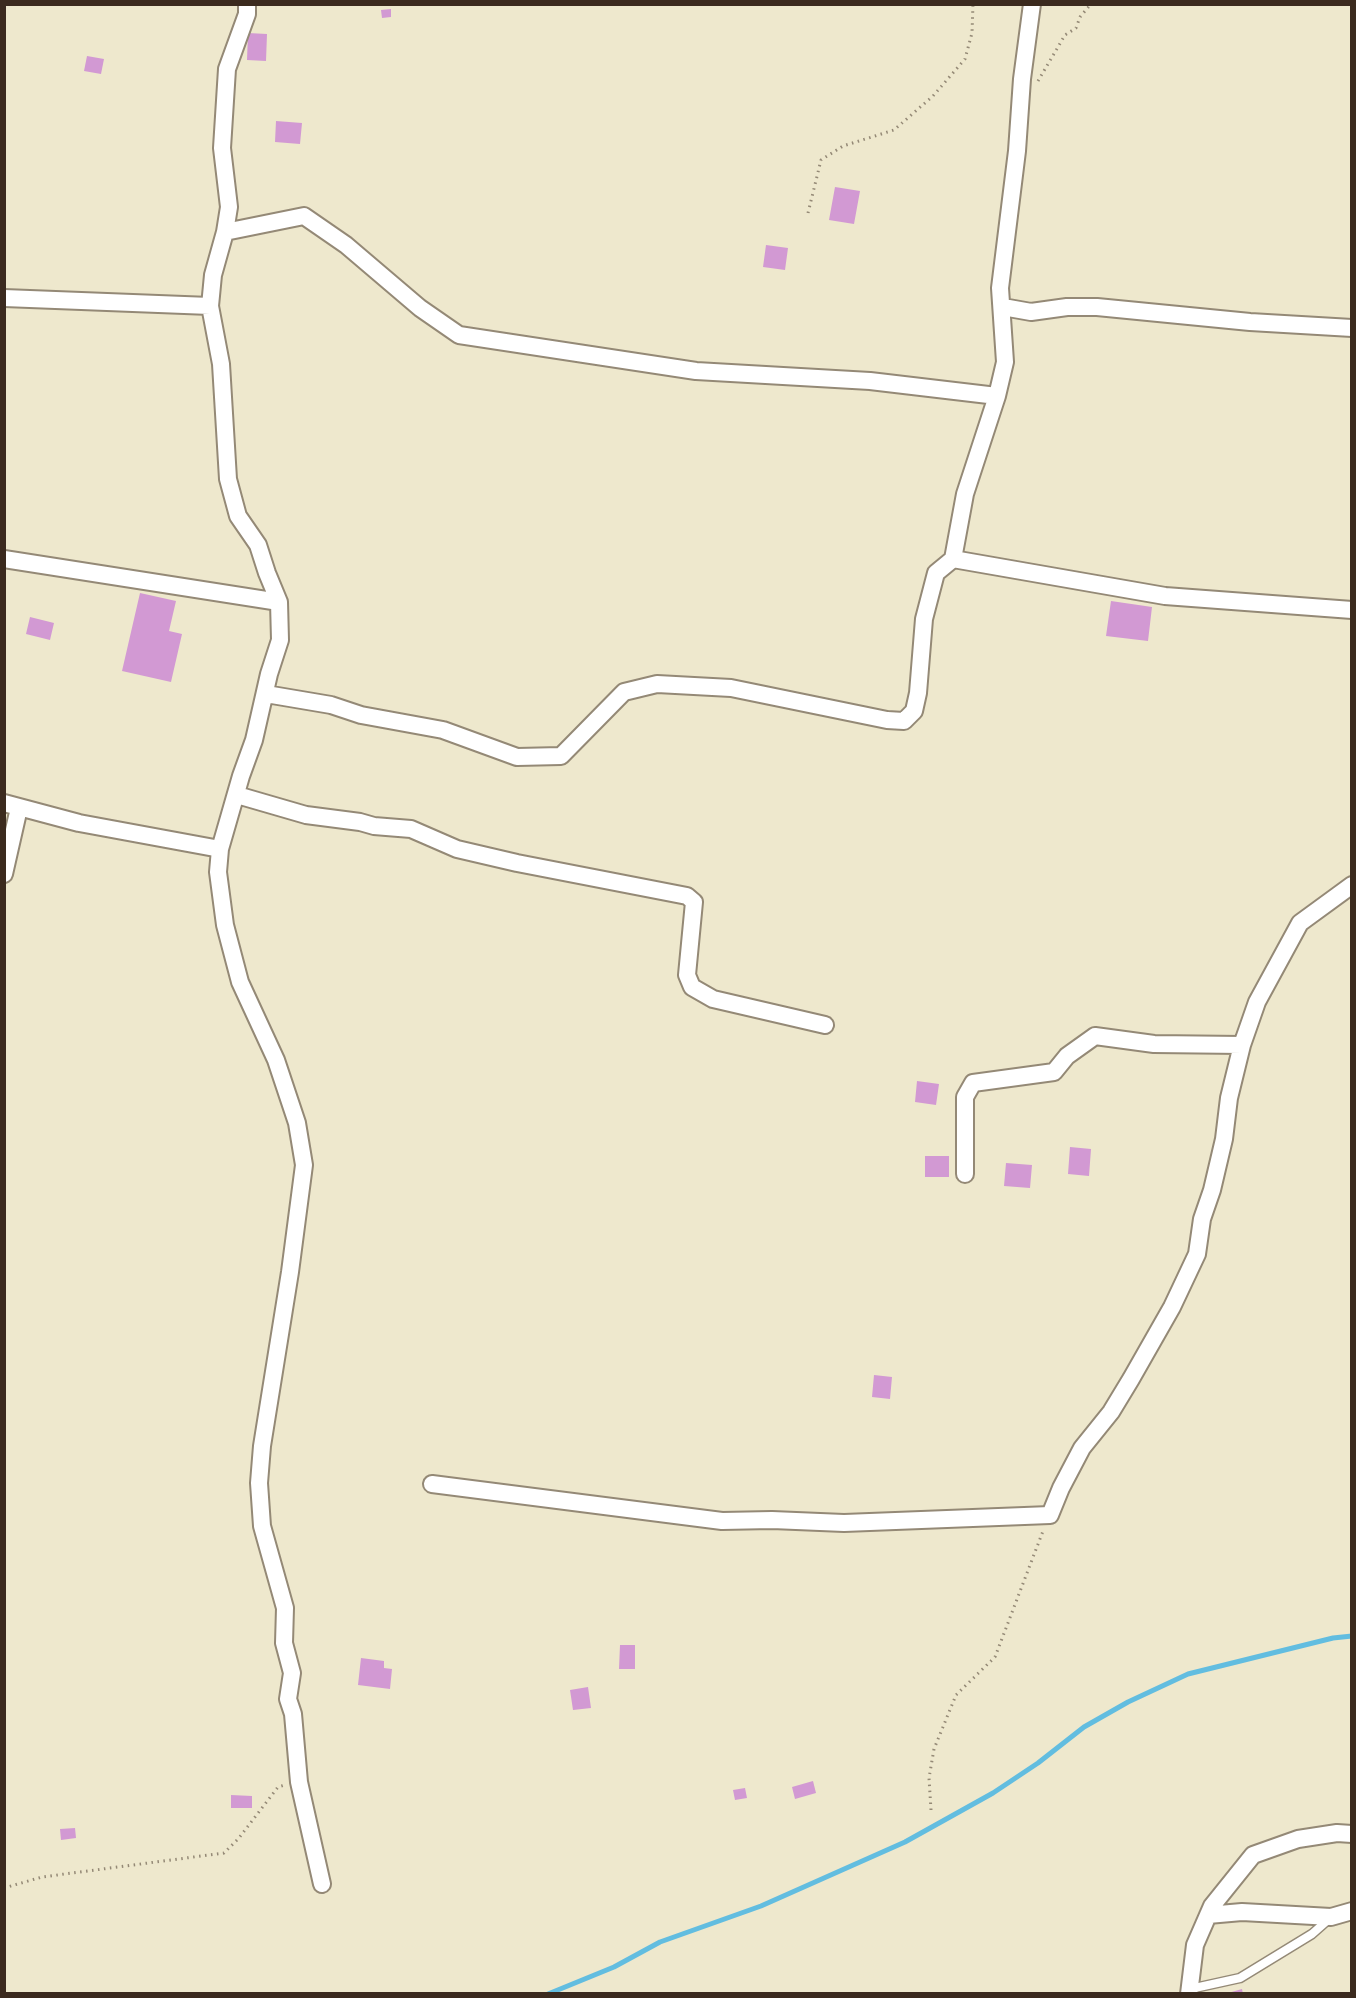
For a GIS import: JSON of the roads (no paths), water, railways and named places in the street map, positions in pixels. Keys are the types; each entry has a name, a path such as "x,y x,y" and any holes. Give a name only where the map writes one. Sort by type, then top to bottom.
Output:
{"street":[{"path":"247,4 247,14 227,69 222,148 229,207 225,232 213,275 210,306 221,364 228,479 238,516 258,545 279,602 280,640 269,674 254,740 219,849 218,872 225,925 240,982 276,1060 297,1123 304,1165 290,1272 262,1446 259,1483 262,1526 285,1608 285,1643 292,1673 288,1699 293,1714 299,1782 322,1884"},
{"path":"266,694 331,705 361,715 443,730 517,756 561,756 624,692 657,684 731,688 887,720 904,721 914,711 918,693 924,619 936,573 953,559 966,494 997,396 1005,362 1000,288 1032,4"},
{"path":"225,232 304,216 346,245 420,308 459,335 696,371 870,381 997,396"},
{"path":"4,298 210,306"},
{"path":"1003,307 1031,312 1097,306 1250,322 1352,328"},
{"path":"953,559 1165,596 1352,610"},
{"path":"4,560 279,602"},
{"path":"237,795 306,815 374,826 411,829 457,849 517,863 687,896 694,902 687,975 692,987 713,999 825,1024"},
{"path":"4,874 12,805 79,823 219,849"},
{"path":"432,1484 722,1521 844,1522 1050,1515 1082,1448 1111,1412 1131,1379 1172,1307 1197,1254 1202,1219 1212,1190 1224,1139 1228,1098 1242,1045 1257,1002 1300,923 1352,885"},
{"path":"965,1174 965,1097 973,1083 1054,1072 1067,1056 1095,1036 1154,1044 1242,1045"},
{"path":"1189,1991 1195,1945 1212,1905 1254,1855 1298,1839 1337,1833 1352,1834"},
{"path":"1208,1915 1242,1912 1331,1917 1352,1911"}],"lane":[{"path":"1189,1991 1240,1978 1312,1934 1331,1917"}],"waterway":[{"path":"548,1994 614,1967 660,1942 761,1906 905,1842 993,1793 1038,1763 1084,1727 1128,1702 1188,1674 1333,1638 1352,1636"}]}
